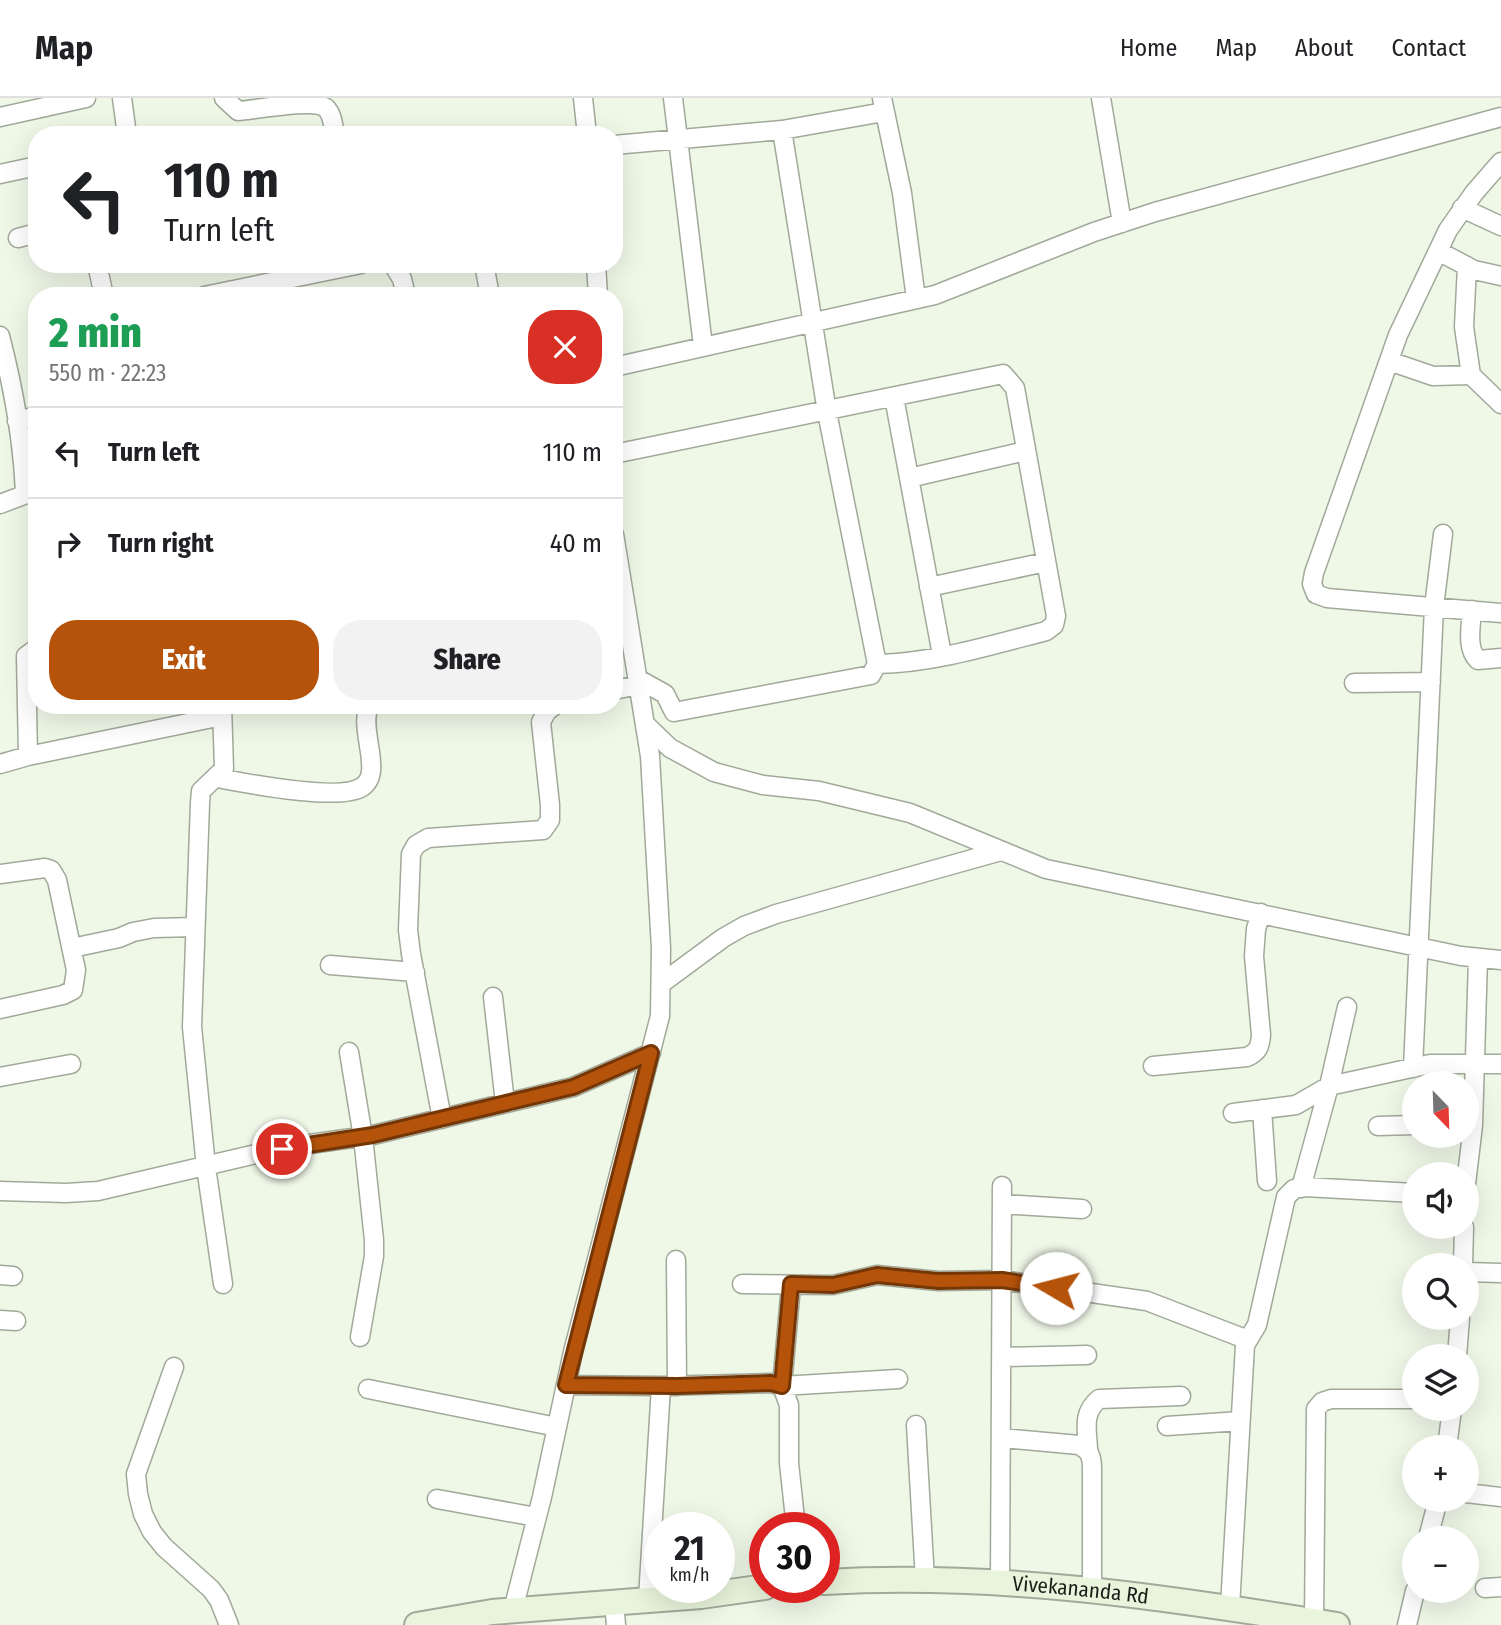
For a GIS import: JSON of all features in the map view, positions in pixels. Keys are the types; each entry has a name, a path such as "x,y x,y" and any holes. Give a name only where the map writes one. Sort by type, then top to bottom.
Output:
{"street":[{"path":"0,117 86,98"},
{"path":"224,98 238,111 303,102 318,103 326,108 333,126"},
{"path":"583,98 586,126"},
{"path":"673,98 704,346"},
{"path":"1101,98 1122,223"},
{"path":"125,99 126,126"},
{"path":"623,144 782,130 883,105 902,194 916,299"},
{"path":"623,365 916,299 961,286 1122,223 1329,162 1501,117"},
{"path":"623,687 638,682 665,694 674,712 871,675 877,664 811,323 782,130"},
{"path":"0,174 28,168"},
{"path":"1497,173 1462,208 1398,335 1312,584 1316,594 1326,598 1501,613"},
{"path":"1462,208 1501,226"},
{"path":"18,238 28,235"},
{"path":"1438,251 1485,274 1501,276"},
{"path":"1467,266 1464,327 1471,375 1501,404"},
{"path":"250,287 317,273"},
{"path":"0,336 28,481"},
{"path":"1389,361 1433,376 1471,375"},
{"path":"623,452 1003,374 1015,388 1056,616 1054,625 1046,631 976,649 877,664"},
{"path":"894,397 942,655"},
{"path":"17,421 28,418"},
{"path":"909,478 1026,451"},
{"path":"0,504 28,493"},
{"path":"1412,1068 1434,607 1443,534"},
{"path":"929,587 1046,562"},
{"path":"521,1614 536,1517 566,1385 660,1017 662,983 653,794 645,723 623,604"},
{"path":"1472,610 1473,655 1478,660 1501,658"},
{"path":"28,655 28,756"},
{"path":"1354,683 1431,682"},
{"path":"0,764 205,714"},
{"path":"222,714 224,769 201,791 191,1027 206,1167 223,1284"},
{"path":"217,778 308,792 354,791 363,787 370,777 372,766 367,714"},
{"path":"442,1119 408,930 411,854 416,845 428,838 543,830 550,820 541,722 545,714"},
{"path":"645,723 670,748 714,772 763,785 819,791 910,813 1046,869 1419,947 1501,960"},
{"path":"662,983 723,938 744,926 776,914 1001,851"},
{"path":"0,874 45,867 51,870 57,880 76,971 73,990 63,995 0,1009"},
{"path":"1153,1066 1247,1057 1256,1053 1261,1044 1261,1035 1254,943 1261,913"},
{"path":"72,948 119,938 133,932 195,927"},
{"path":"1473,1071 1478,958"},
{"path":"330,965 415,972"},
{"path":"493,997 505,1103"},
{"path":"1301,1188 1347,1007"},
{"path":"349,1052 363,1137 374,1256 360,1337"},
{"path":"0,1191 98,1191 282,1149 363,1137 573,1087 651,1053"},
{"path":"1233,1113 1296,1105 1329,1086 1412,1068 1445,1062 1501,1064"},
{"path":"0,1077 71,1064"},
{"path":"1262,1109 1267,1181"},
{"path":"1378,1126 1402,1125"},
{"path":"1230,1607 1245,1345 1257,1325 1286,1197 1294,1189 1301,1188 1402,1192"},
{"path":"1000,1583 1002,1195 1082,1209"},
{"path":"657,1512 669,1386 676,1260"},
{"path":"1479,1272 1501,1273"},
{"path":"742,1284 833,1285 877,1275 938,1281 1002,1280 1147,1301 1248,1340"},
{"path":"791,1284 782,1386 789,1405 789,1463 794,1512"},
{"path":"1002,1357 1087,1355"},
{"path":"174,1367 136,1474 138,1494 143,1514 152,1532 164,1547 211,1589 219,1600 229,1625"},
{"path":"566,1385 771,1383 782,1386 898,1378"},
{"path":"368,1389 557,1427"},
{"path":"1092,1589 1092,1457 1088,1449 1087,1419 1090,1406 1099,1399 1181,1396"},
{"path":"1325,1624 1316,1409 1322,1402 1331,1399 1402,1399"},
{"path":"1167,1426 1240,1421"},
{"path":"916,1425 925,1580"},
{"path":"1002,1438 1079,1445 1088,1449"},
{"path":"1479,1494 1501,1497"},
{"path":"438,1499 536,1517"},
{"name":"Vivekananda Rd","path":"840,1582 925,1580 1092,1589 1230,1607 1325,1624"},
{"path":"417,1625 521,1614 615,1613 644,1601"},
{"path":"1407,1625 1412,1603"}],"route":[{"path":"282,1149 373,1135 573,1087 651,1053 566,1385 771,1383 782,1386 791,1284 833,1285 877,1275 938,1281 1002,1280 1056,1288"}]}
